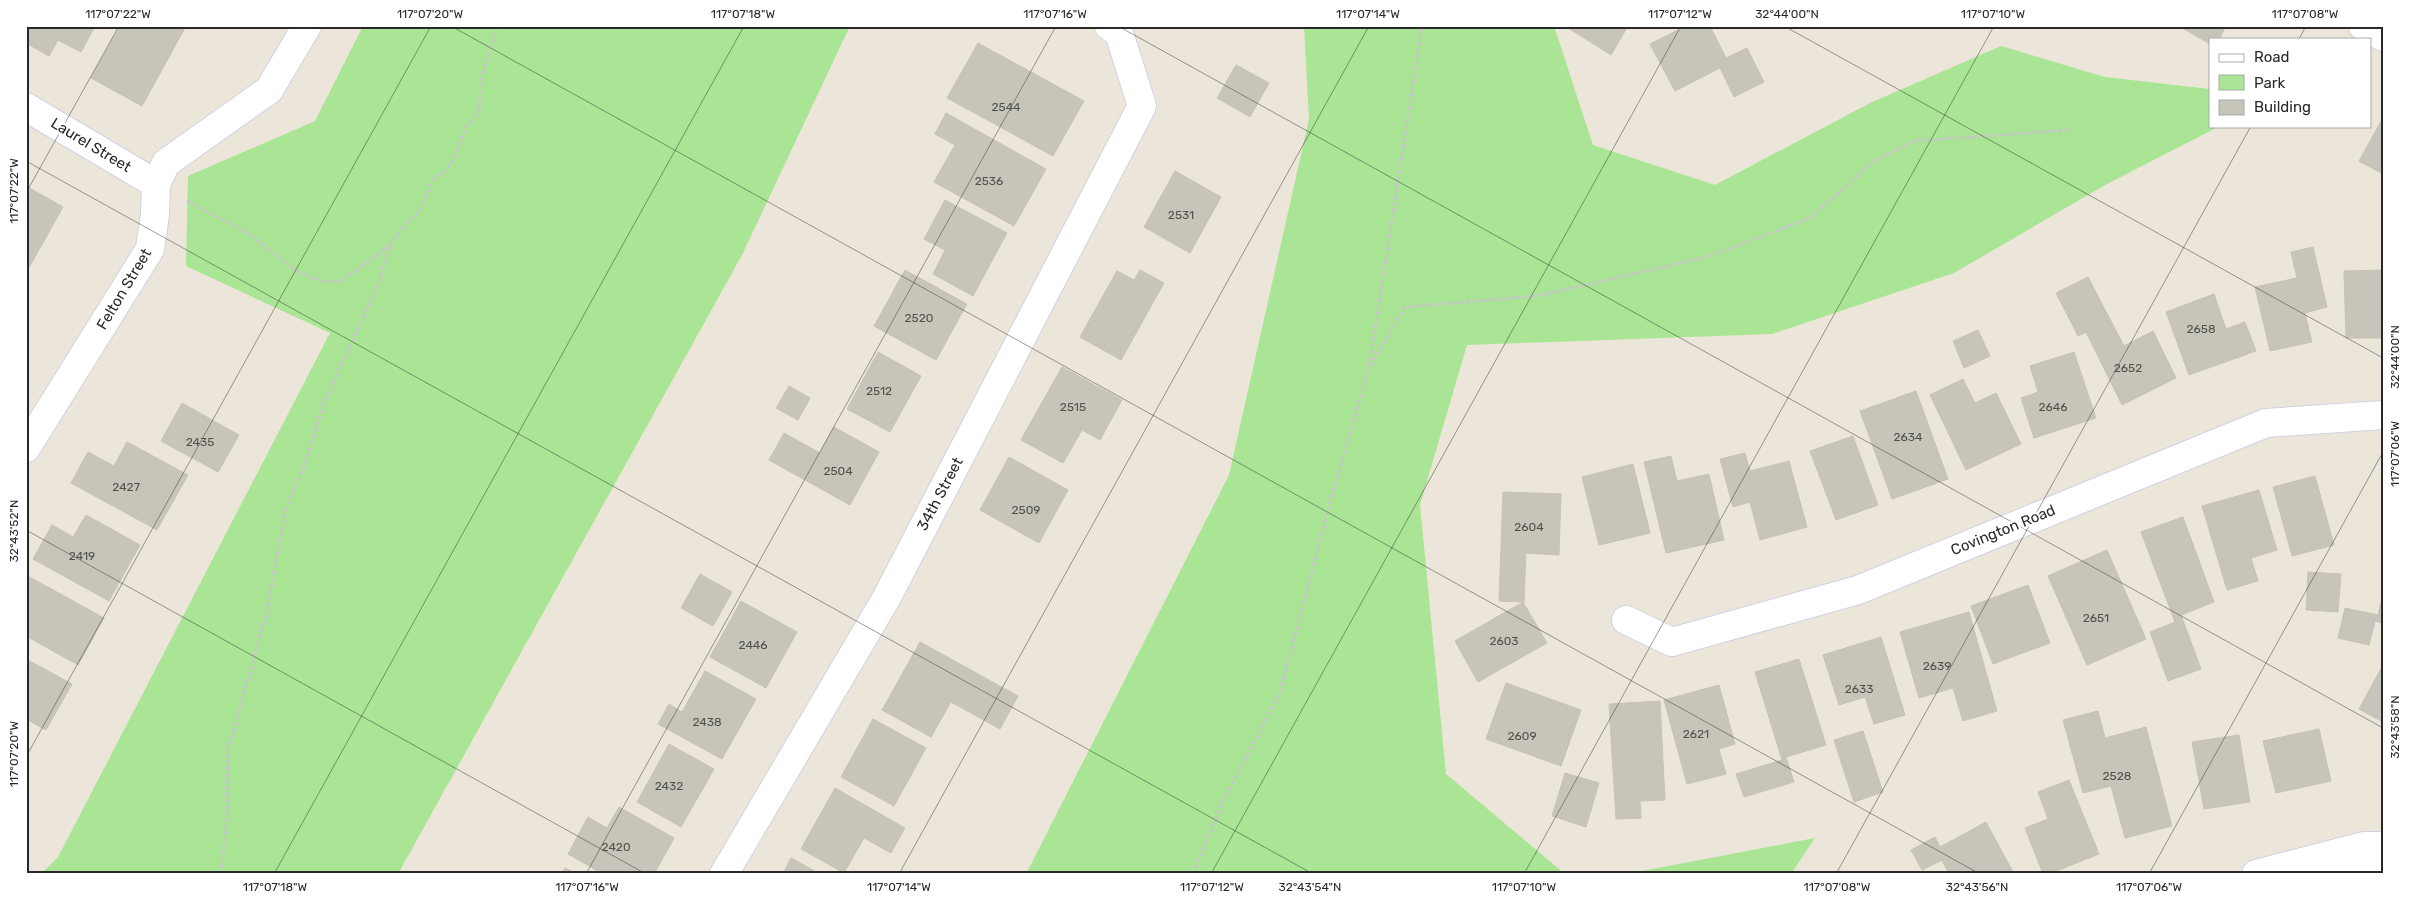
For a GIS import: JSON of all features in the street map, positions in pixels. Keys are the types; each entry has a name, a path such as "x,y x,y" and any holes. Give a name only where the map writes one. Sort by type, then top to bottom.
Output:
{"street":[{"name":"Felton Street","path":"26,448 150,249 155,216 156,184 166,163 269,90 306,26"},
{"name":"34th Street","path":"724,874 887,597 1142,106 1119,33 1109,26"},
{"path":"2363,26 2383,37"},
{"name":"Laurel Street","path":"26,107 156,184"},
{"name":"Covington Road","path":"1626,620 1672,642 1858,590 2266,423 2383,415"},
{"path":"2256,874 2376,841"},
{"path":"2304,860 2342,863 2383,874"}],"path":[{"path":"156,184 246,232 295,270 321,282 340,282 391,244 404,226 420,210 432,180 451,164 466,127 480,109 479,90 487,56 498,26"},
{"path":"1193,874 1223,802 1280,692 1332,495 1369,368 1422,26"},
{"path":"1369,368 1405,307 1537,296 1708,257 1810,218 1874,162 1914,141 2069,130"},
{"path":"221,874 227,817 228,749 266,615 285,511 305,464 324,402 376,290 391,244"}],"green space":[{"path":"363,26 850,26 742,255 398,874 41,874 58,857 330,333 186,266 188,176 315,121"},
{"path":"1304,26 1554,26 1593,145 1715,185 1870,103 2001,46 2105,77 2209,89 2209,128 2216,128 2105,185 1954,273 1772,334 1467,345 1420,505 1446,774 1565,874 1026,874 1229,475 1309,119"},
{"path":"1815,838 1791,874 1626,874"}],"building":[{"path":"26,26 95,26 81,52 58,40 49,56 26,43"},
{"path":"120,26 186,26 142,106 91,78"},
{"path":"1565,26 1628,26 1611,55"},
{"path":"1686,26 1710,26 1726,58 1747,48 1764,82 1734,97 1720,68 1675,91 1650,44"},
{"path":"2179,26 2226,26 2220,38 2209,38 2209,43"},
{"path":"978,43 1084,101 1053,156 947,98"},
{"path":"1236,65 1269,83 1250,117 1217,98"},
{"path":"946,113 1046,169 1014,226 934,182 955,145 935,134"},
{"path":"2383,118 2383,174 2359,161"},
{"path":"1175,171 1221,197 1190,253 1144,227"},
{"path":"26,186 63,207 27,271 26,270"},
{"path":"945,200 1007,233 973,296 933,274 945,250 924,239"},
{"path":"2313,247 2327,307 2305,313 2312,342 2270,351 2255,287 2297,278 2291,252"},
{"path":"905,270 967,304 936,360 874,326"},
{"path":"1140,270 1164,283 1121,360 1080,337 1117,271 1134,280"},
{"path":"2383,270 2383,338 2346,338 2344,271"},
{"path":"2088,277 2124,346 2153,331 2176,378 2122,405 2086,332 2078,336 2056,293"},
{"path":"2214,294 2226,329 2245,322 2256,351 2189,375 2166,312"},
{"path":"1978,330 1990,356 1964,368 1953,341"},
{"path":"878,352 921,376 890,432 847,409"},
{"path":"2074,352 2096,418 2034,438 2021,398 2038,392 2030,366"},
{"path":"1062,367 1122,400 1100,440 1082,430 1063,463 1021,440"},
{"path":"1963,379 1975,403 1996,393 2021,444 1966,470 1930,395"},
{"path":"789,386 810,398 798,420 776,408"},
{"path":"1916,391 1948,479 1892,499 1860,411"},
{"path":"182,403 239,435 218,472 161,441"},
{"path":"834,427 879,452 850,505 769,460 784,433 820,453"},
{"path":"1853,436 1878,505 1836,520 1810,451"},
{"path":"127,442 188,475 157,530 71,483 88,452 114,466"},
{"path":"1745,453 1750,471 1789,461 1807,527 1760,540 1750,502 1733,507 1720,459"},
{"path":"1671,456 1677,481 1709,474 1724,540 1666,553 1644,462"},
{"path":"1009,457 1068,490 1039,543 980,510"},
{"path":"1633,464 1650,533 1599,545 1582,477"},
{"path":"2315,476 2334,545 2292,556 2273,487"},
{"path":"2259,490 2277,550 2251,558 2258,581 2227,590 2202,506"},
{"path":"1503,492 1561,494 1559,555 1526,553 1524,602 1499,601"},
{"path":"86,515 140,545 109,601 33,559 52,525 73,537"},
{"path":"2183,517 2214,602 2181,615 2201,669 2168,681 2150,632 2175,622 2141,532"},
{"path":"2107,550 2146,639 2087,665 2048,576"},
{"path":"2308,572 2341,574 2338,612 2306,610"},
{"path":"700,574 732,592 713,626 681,608"},
{"path":"26,575 104,618 78,665 26,636"},
{"path":"2028,585 2050,643 1993,664 1971,606"},
{"path":"2383,593 2383,623 2375,621 2369,645 2338,638 2345,608 2378,615"},
{"path":"741,601 797,632 766,688 710,657"},
{"path":"1523,602 1547,643 1478,682 1455,641"},
{"path":"1969,612 1997,711 1963,721 1953,688 1919,698 1900,632"},
{"path":"1881,637 1905,715 1874,724 1865,697 1839,705 1823,655"},
{"path":"920,642 1018,696 1000,729 951,702 931,737 882,710"},
{"path":"26,659 72,684 46,730 26,719"},
{"path":"1799,659 1826,745 1786,757 1794,782 1744,797 1736,774 1782,760 1755,672"},
{"path":"2383,665 2383,722 2359,709"},
{"path":"705,671 756,699 722,759 658,724 669,704 682,712"},
{"path":"1506,683 1581,710 1561,766 1486,739"},
{"path":"1719,685 1735,744 1719,749 1726,774 1687,784 1664,700"},
{"path":"1660,701 1665,800 1640,801 1641,818 1616,819 1609,704"},
{"path":"2098,711 2105,738 2146,727 2172,826 2125,838 2111,786 2083,793 2063,720"},
{"path":"873,719 926,748 894,806 841,777"},
{"path":"2319,729 2331,781 2276,793 2263,741"},
{"path":"1863,731 1883,792 1854,802 1834,740"},
{"path":"2239,735 2250,802 2204,809 2192,742"},
{"path":"669,744 714,769 681,827 637,802"},
{"path":"1565,773 1599,783 1586,827 1552,816"},
{"path":"2069,780 2099,854 2049,874 2043,874 2025,828 2048,819 2038,792"},
{"path":"835,788 905,828 891,853 864,838 844,873 801,849"},
{"path":"619,807 674,838 654,874 603,874 568,854 588,817 607,828"},
{"path":"1986,822 2014,874 1949,874 1942,860 1922,870 1911,850 1935,837 1940,847"},
{"path":"791,858 820,874 783,874"},
{"path":"565,868 576,874 562,874"}]}
